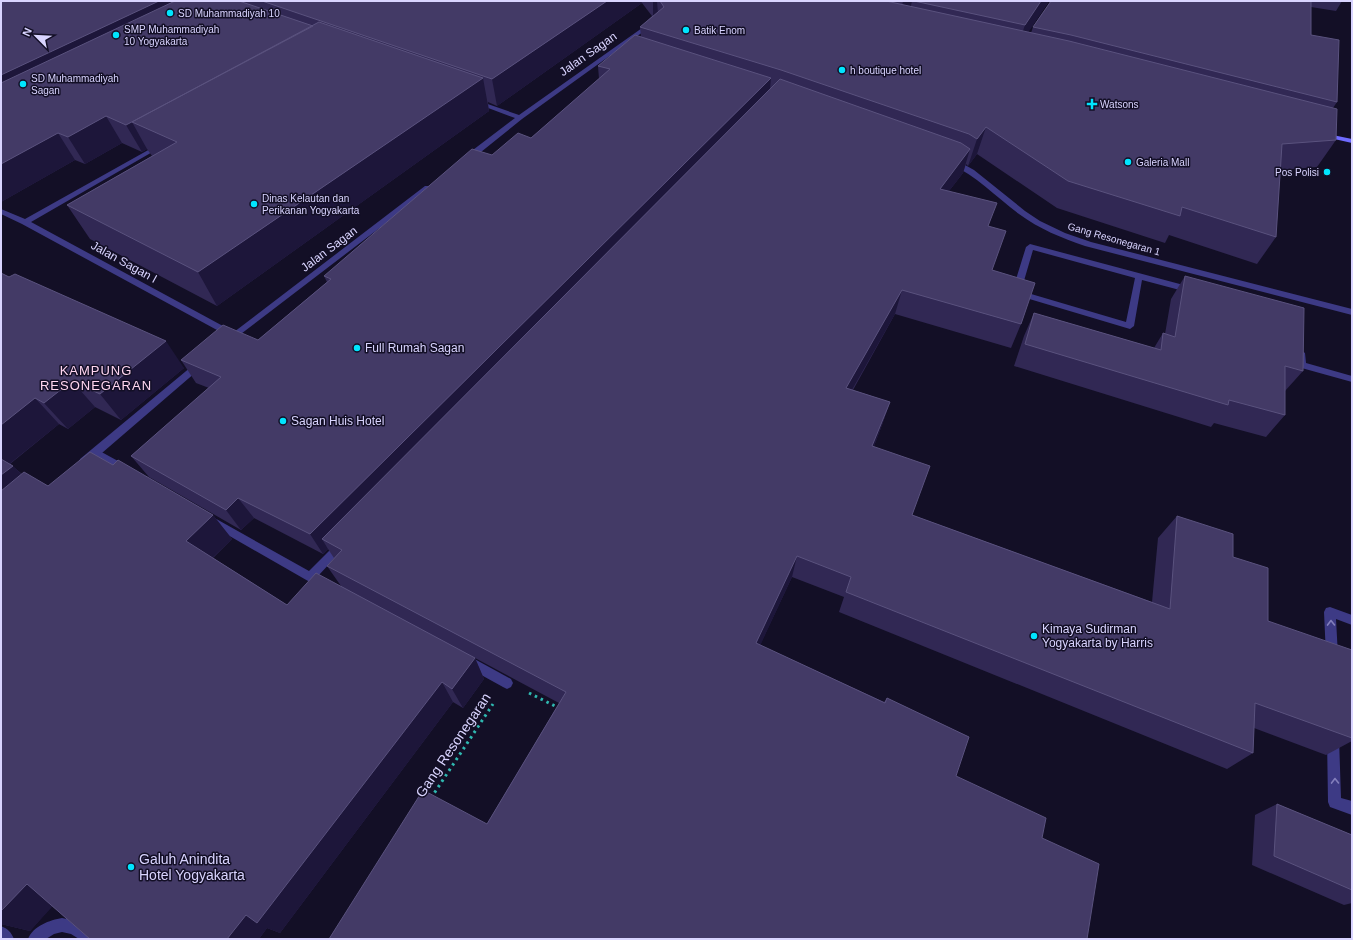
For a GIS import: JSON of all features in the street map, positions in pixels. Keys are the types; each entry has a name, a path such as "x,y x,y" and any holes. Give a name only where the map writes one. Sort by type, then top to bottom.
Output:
{"main road":[{"path":"1316,133 1352,141"}],"street":[{"name":"Jalan Sagan","path":"463,161 520,118 621,49 659,18"},
{"path":"469,100 520,118"},
{"path":"25,222 164,144"},
{"name":"Gang Resonegaran 1","path":"943,159 967,169 1024,214 1068,238 1352,312"},
{"name":"Jalan Sagan","path":"222,346 437,181"},
{"name":"Jalan Sagan I","path":"1,211 25,222 234,336"},
{"path":"1139,276 1130,326 1016,292 1030,247 1200,292"},
{"path":"1301,342 1302,365 1352,379"},
{"path":"78,467 204,361"},
{"path":"96,453 136,477"},
{"path":"203,516 324,585"},
{"path":"310,577 349,538"},
{"path":"1332,668 1330,612 1352,620"},
{"path":"458,657 507,683"},
{"path":"1333,723 1335,802 1352,808"},
{"path":"35,939 45,930 60,924 79,930 90,939"},
{"path":"1,933 7,939"}],"path":[{"path":"507,683 563,710"},
{"name":"Gang Resonegaran","path":"428,801 507,683"}],"building":[{"path":"1,1 159,1 1,75"},
{"path":"175,1 239,1 313,26 126,125 106,116 68,137 58,133 1,164 1,83"},
{"path":"262,1 607,1 492,79"},
{"path":"660,1 886,1 1069,41 1337,109 1336,140 1282,144 1276,237 1182,207 1180,216 1068,181 986,127 977,139 969,134 781,70 640,27 664,7"},
{"path":"914,1 1041,1 1025,25"},
{"path":"1051,1 1311,1 1311,35 1339,40 1337,102 1071,35 1033,27"},
{"path":"319,22 483,78 198,272 67,205 177,142 132,122"},
{"path":"635,35 771,78 310,534 238,498 226,510 131,456 221,377 181,360 223,325 258,340 331,279 324,276 472,149 492,155 518,133 531,138 610,69 598,66"},
{"path":"780,79 961,143 970,149 940,189 997,203 988,226 1006,231 992,270 1035,283 1021,324 902,290 846,388 890,402 872,446 930,466 912,515 1170,609 1177,516 1233,534 1233,557 1268,568 1268,621 1352,650 1352,738 1255,703 1253,753 846,592 851,577 797,556 756,643 885,703 887,698 969,737 956,776 1046,818 1042,838 1099,864 1087,939 329,939 423,790 487,824 566,692 327,566 342,550 322,539"},
{"path":"1,273 9,277 15,274 166,341 100,394 72,381 44,403 35,398 1,425"},
{"path":"1185,276 1304,308 1303,371 1285,366 1285,415 1229,400 1228,405 1025,344 1034,313 1161,350 1163,333 1175,337"},
{"path":"90,452 113,465 118,460 213,515 186,541 287,605 316,573 475,658 452,689 442,682 257,923 246,915 227,939 90,939 27,884 1,911 1,491 24,472 48,486"},
{"path":"1,459 13,466 1,475"},
{"path":"1277,804 1352,835 1352,890 1274,856"}],"place":[{"name":"SD Muhammadiyah 10","path":"170,13"},
{"name":"Batik Enom","path":"686,30"},
{"name":"SMP Muhammadiyah 10 Yogyakarta","path":"116,35"},
{"name":"h boutique hotel","path":"842,70"},
{"name":"SD Muhammadiyah Sagan","path":"23,84"},
{"name":"Watsons","path":"1092,104"},
{"name":"Galeria Mall","path":"1128,162"},
{"name":"Pos Polisi","path":"1327,172"},
{"name":"Dinas Kelautan dan Perikanan Yogyakarta","path":"254,204"},
{"name":"Full Rumah Sagan","path":"357,348"},
{"name":"Sagan Huis Hotel","path":"283,421"},
{"name":"Kimaya Sudirman Yogyakarta by Harris","path":"1034,636"},
{"name":"Galuh Anindita Hotel Yogyakarta","path":"131,867"}],"district":[{"name":"KAMPUNG RESONEGARAN","path":"96,378"}]}
